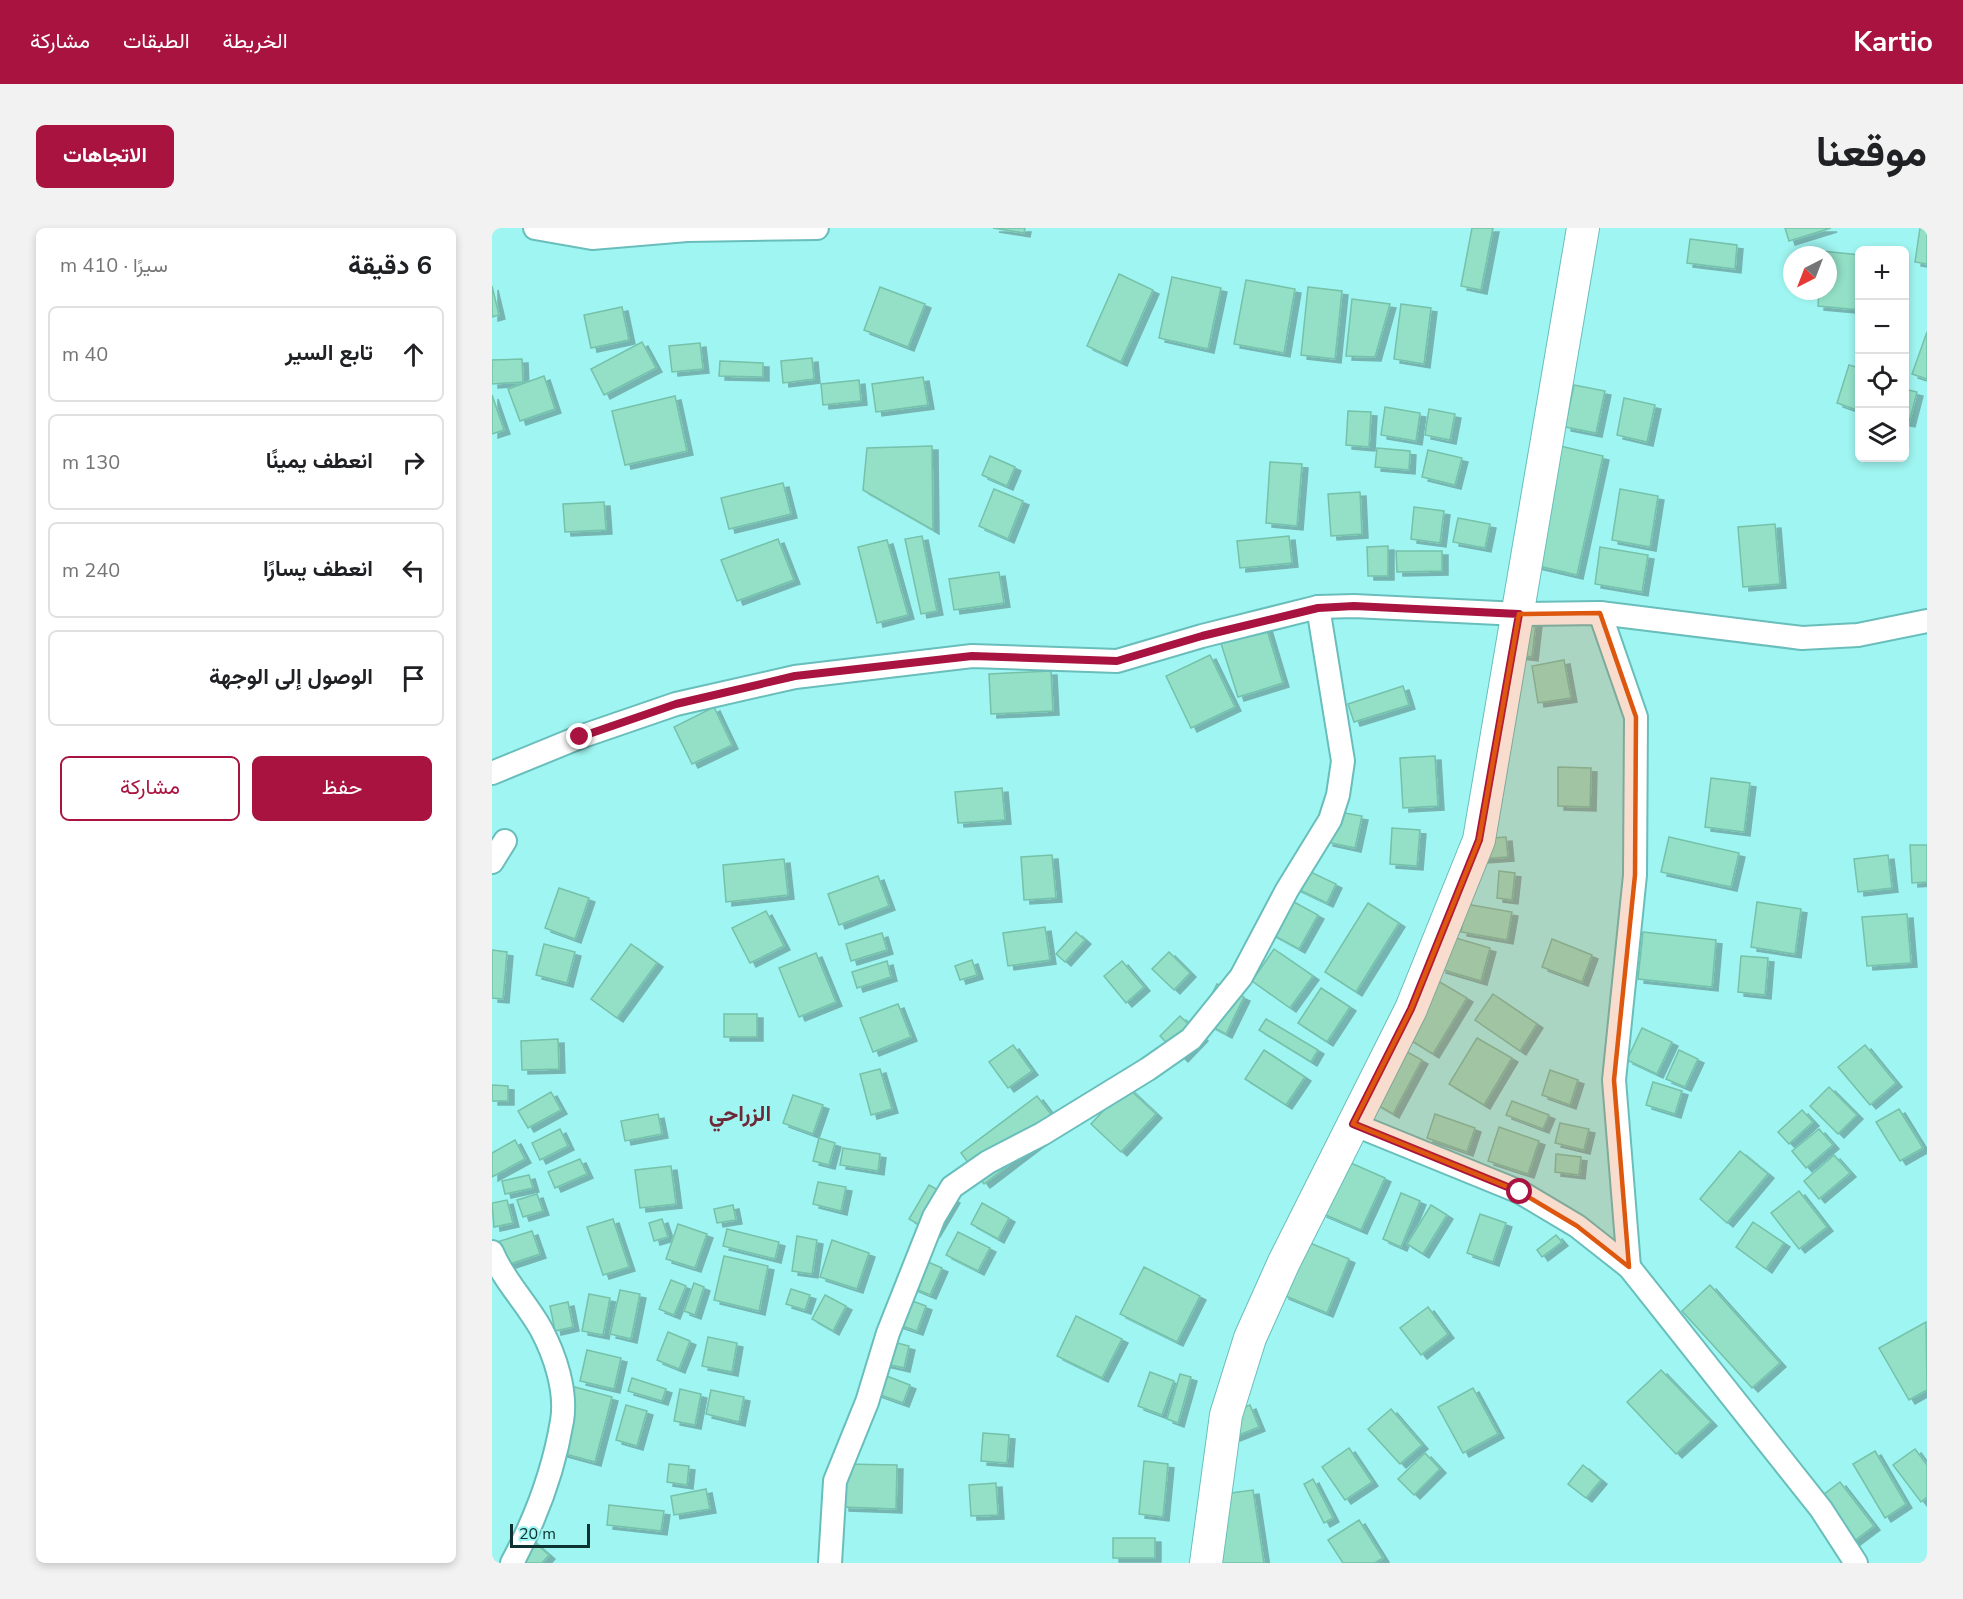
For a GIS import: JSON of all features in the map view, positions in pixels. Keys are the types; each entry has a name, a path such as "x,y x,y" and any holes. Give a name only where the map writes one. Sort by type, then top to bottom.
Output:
{"street":[{"path":"536,228 592,238 687,230 817,228"},
{"path":"1206,1563 1226,1415 1250,1338 1284,1263 1411,1009 1479,840 1583,228"},
{"path":"492,773 580,737 676,704 795,676 972,656 1117,661 1202,636 1318,608 1354,606 1519,614 1600,613 1803,638 1858,635 1927,621"},
{"path":"830,1563 838,1473 867,1402 888,1333 934,1217 952,1187 988,1162 1042,1134 1148,1069 1191,1039 1241,977 1287,890 1330,820 1343,761 1318,608"},
{"path":"1600,613 1636,717 1635,875 1614,1080 1629,1267"},
{"path":"492,862 505,841"},
{"path":"1353,1124 1520,1192 1577,1226 1629,1267 1821,1509 1856,1563"},
{"path":"492,1252 550,1348 562,1396 562,1420 543,1489 527,1536 512,1563"}],"highlighted area":[{"path":"1600,613 1636,717 1635,875 1614,1080 1629,1267 1577,1226 1520,1192 1353,1124 1411,1009 1479,840 1519,614"}],"building":[{"path":"993,228 1025,228 1024,233"},
{"path":"1472,228 1493,228 1481,290 1461,286"},
{"path":"1785,228 1831,228 1789,241"},
{"path":"1920,228 1927,228 1927,264 1915,262"},
{"path":"1690,239 1737,245 1735,269 1687,263"},
{"path":"1837,253 1855,254 1855,310 1818,306 1818,300 1837,300"},
{"path":"1119,274 1153,290 1121,362 1087,346"},
{"path":"1172,277 1221,288 1208,349 1159,338"},
{"path":"1246,280 1295,289 1284,353 1234,344"},
{"path":"492,286 499,315 492,317"},
{"path":"880,287 925,304 908,347 864,330"},
{"path":"1308,287 1342,291 1335,359 1301,355"},
{"path":"1352,299 1390,304 1375,357 1346,356"},
{"path":"1401,304 1431,308 1424,364 1394,359"},
{"path":"622,307 629,340 591,348 584,315"},
{"path":"1927,332 1927,379 1912,374"},
{"path":"642,342 656,368 604,395 591,369"},
{"path":"700,343 703,369 672,372 669,346"},
{"path":"812,358 814,379 783,383 781,361"},
{"path":"522,359 523,382 492,384 492,360"},
{"path":"720,361 763,363 763,377 719,376"},
{"path":"1849,365 1855,367 1855,409 1837,403"},
{"path":"544,376 555,409 520,421 508,389"},
{"path":"923,377 928,405 876,412 872,384"},
{"path":"859,380 861,401 823,405 821,384"},
{"path":"1574,385 1605,391 1596,433 1565,427"},
{"path":"1909,390 1917,392 1909,423"},
{"path":"492,395 504,430 492,434"},
{"path":"675,396 687,451 625,465 612,411"},
{"path":"1624,398 1655,405 1647,442 1617,435"},
{"path":"1385,407 1420,413 1416,441 1381,435"},
{"path":"1429,409 1455,414 1450,440 1425,435"},
{"path":"1348,411 1371,412 1369,447 1346,445"},
{"path":"932,446 933,530 863,490 867,448"},
{"path":"1560,446 1603,456 1577,575 1534,565"},
{"path":"1377,448 1410,451 1409,470 1375,467"},
{"path":"1428,450 1462,458 1455,485 1422,477"},
{"path":"990,456 1015,467 1007,486 982,475"},
{"path":"1270,462 1302,464 1297,526 1266,523"},
{"path":"783,483 791,514 729,529 721,498"},
{"path":"994,489 1023,501 1008,539 979,526"},
{"path":"1620,489 1658,496 1650,547 1612,540"},
{"path":"1360,492 1362,534 1331,536 1328,494"},
{"path":"604,502 606,530 565,532 563,504"},
{"path":"1414,507 1444,511 1440,543 1411,539"},
{"path":"1458,518 1490,524 1485,548 1453,542"},
{"path":"1775,524 1780,584 1743,587 1738,527"},
{"path":"922,536 937,611 921,614 905,539"},
{"path":"1289,536 1292,563 1240,568 1237,541"},
{"path":"778,539 794,580 737,601 721,560"},
{"path":"887,540 908,615 877,623 858,547"},
{"path":"1388,546 1388,576 1368,576 1367,547"},
{"path":"1600,547 1648,555 1642,592 1595,584"},
{"path":"1396,551 1442,551 1442,571 1397,572"},
{"path":"999,572 1004,603 954,610 949,579"},
{"path":"1515,619 1536,622 1532,657 1510,654"},
{"path":"1264,620 1283,683 1238,697 1218,634"},
{"path":"1210,655 1235,707 1191,728 1166,676"},
{"path":"1564,660 1571,698 1538,703 1532,666"},
{"path":"1051,671 1053,711 991,714 989,674"},
{"path":"1403,686 1409,705 1354,722 1348,704"},
{"path":"714,707 732,745 692,764 674,727"},
{"path":"1435,756 1438,806 1403,808 1400,758"},
{"path":"1558,767 1591,768 1590,807 1558,806"},
{"path":"1711,778 1750,783 1744,832 1705,827"},
{"path":"1002,788 1005,820 958,823 955,792"},
{"path":"1333,811 1362,816 1355,848 1327,842"},
{"path":"1392,828 1420,830 1417,866 1390,864"},
{"path":"1506,837 1508,857 1481,859 1479,839"},
{"path":"1669,837 1739,853 1731,887 1661,872"},
{"path":"1910,845 1927,845 1927,882 1912,883"},
{"path":"1052,855 1056,898 1024,900 1021,857"},
{"path":"1888,855 1892,888 1858,892 1854,859"},
{"path":"784,859 788,895 726,902 723,865"},
{"path":"1298,866 1336,884 1327,903 1289,885"},
{"path":"1499,871 1515,873 1512,900 1497,898"},
{"path":"878,876 889,906 839,925 828,894"},
{"path":"559,888 589,898 575,939 545,928"},
{"path":"1283,896 1318,915 1299,949 1264,930"},
{"path":"1757,902 1801,909 1795,954 1751,947"},
{"path":"1368,903 1399,923 1356,992 1325,972"},
{"path":"1466,904 1512,912 1507,940 1461,932"},
{"path":"766,911 784,946 750,963 732,928"},
{"path":"1907,914 1911,963 1867,966 1862,917"},
{"path":"1045,927 1050,960 1008,966 1003,933"},
{"path":"1076,932 1085,940 1065,962 1056,954"},
{"path":"1643,932 1716,940 1712,987 1638,979"},
{"path":"882,933 887,950 851,961 846,944"},
{"path":"1449,936 1490,948 1481,981 1440,969"},
{"path":"1552,939 1592,955 1582,982 1542,967"},
{"path":"544,944 575,952 567,983 536,975"},
{"path":"631,944 657,963 617,1018 591,999"},
{"path":"1274,949 1313,976 1290,1008 1252,981"},
{"path":"492,950 507,952 503,999 492,998"},
{"path":"1169,952 1190,973 1174,990 1152,969"},
{"path":"816,953 836,1002 799,1017 779,968"},
{"path":"1741,956 1768,958 1765,995 1738,992"},
{"path":"972,960 977,975 960,980 955,966"},
{"path":"887,961 891,977 857,988 852,972"},
{"path":"1122,961 1144,987 1126,1003 1104,976"},
{"path":"1433,978 1467,998 1433,1054 1399,1033"},
{"path":"1217,984 1244,997 1226,1034 1199,1020"},
{"path":"1321,988 1350,1007 1327,1042 1298,1023"},
{"path":"1493,994 1537,1024 1520,1051 1475,1020"},
{"path":"898,1004 911,1037 873,1052 860,1018"},
{"path":"724,1014 757,1014 757,1037 724,1037"},
{"path":"1180,1016 1202,1037 1182,1058 1160,1036"},
{"path":"1266,1019 1318,1050 1311,1062 1259,1030"},
{"path":"1642,1028 1672,1042 1657,1074 1627,1060"},
{"path":"1477,1038 1512,1058 1484,1105 1449,1084"},
{"path":"558,1039 559,1069 522,1070 521,1041"},
{"path":"1391,1043 1422,1060 1393,1114 1362,1096"},
{"path":"1013,1045 1032,1071 1008,1088 989,1062"},
{"path":"1865,1045 1896,1083 1870,1105 1838,1067"},
{"path":"1264,1050 1305,1077 1286,1105 1245,1079"},
{"path":"1679,1050 1698,1059 1685,1087 1666,1079"},
{"path":"880,1069 892,1109 871,1115 860,1074"},
{"path":"1550,1070 1578,1080 1570,1105 1542,1095"},
{"path":"1653,1082 1682,1091 1675,1114 1646,1105"},
{"path":"492,1085 508,1086 508,1101 492,1101"},
{"path":"1126,1086 1156,1114 1121,1152 1091,1124"},
{"path":"1829,1087 1857,1115 1838,1134 1810,1106"},
{"path":"551,1092 561,1110 528,1128 518,1111"},
{"path":"793,1095 823,1105 813,1134 783,1123"},
{"path":"1037,1096 1060,1126 984,1184 961,1153"},
{"path":"1512,1101 1549,1115 1543,1129 1506,1115"},
{"path":"1899,1109 1923,1148 1900,1161 1876,1122"},
{"path":"1802,1110 1813,1122 1789,1144 1778,1132"},
{"path":"658,1114 662,1134 625,1141 621,1121"},
{"path":"1435,1114 1475,1128 1467,1152 1427,1138"},
{"path":"1560,1123 1589,1129 1584,1150 1555,1143"},
{"path":"1499,1127 1539,1141 1528,1174 1488,1161"},
{"path":"560,1129 568,1146 540,1160 532,1143"},
{"path":"1819,1129 1833,1145 1806,1168 1792,1151"},
{"path":"819,1138 835,1143 829,1165 813,1161"},
{"path":"515,1140 525,1159 492,1177 492,1153"},
{"path":"843,1148 880,1154 878,1171 840,1165"},
{"path":"1740,1151 1768,1174 1727,1223 1700,1199"},
{"path":"1556,1154 1581,1157 1579,1175 1555,1172"},
{"path":"1834,1155 1850,1173 1819,1199 1804,1181"},
{"path":"580,1159 587,1174 555,1188 548,1172"},
{"path":"1344,1160 1385,1178 1361,1230 1321,1213"},
{"path":"671,1166 676,1204 640,1208 635,1170"},
{"path":"529,1175 533,1188 505,1194 502,1181"},
{"path":"818,1182 846,1187 841,1211 813,1204"},
{"path":"929,1185 954,1199 934,1233 909,1219"},
{"path":"1799,1191 1827,1227 1799,1249 1771,1213"},
{"path":"1401,1193 1420,1201 1401,1247 1383,1239"},
{"path":"537,1194 543,1211 523,1217 517,1200"},
{"path":"507,1200 513,1223 494,1227 492,1203"},
{"path":"982,1203 1009,1218 998,1239 971,1224"},
{"path":"733,1205 736,1220 717,1223 714,1209"},
{"path":"1431,1205 1447,1215 1423,1254 1407,1244"},
{"path":"1480,1214 1506,1223 1493,1262 1467,1253"},
{"path":"613,1219 629,1267 603,1275 587,1227"},
{"path":"662,1219 668,1237 654,1241 649,1223"},
{"path":"1753,1222 1784,1243 1766,1269 1736,1247"},
{"path":"678,1224 707,1234 695,1268 666,1259"},
{"path":"727,1229 779,1242 775,1259 723,1246"},
{"path":"532,1231 540,1254 504,1266 497,1242"},
{"path":"958,1232 990,1248 978,1271 946,1255"},
{"path":"1556,1235 1562,1242 1542,1257 1537,1250"},
{"path":"797,1236 817,1240 812,1274 792,1271"},
{"path":"832,1240 869,1253 857,1289 820,1277"},
{"path":"1305,1241 1349,1259 1327,1313 1283,1295"},
{"path":"724,1256 768,1266 759,1311 714,1300"},
{"path":"914,1256 942,1268 930,1295 902,1283"},
{"path":"1144,1267 1200,1296 1177,1342 1120,1314"},
{"path":"671,1280 686,1286 674,1315 659,1309"},
{"path":"694,1283 704,1287 695,1315 684,1311"},
{"path":"1710,1285 1780,1363 1752,1388 1682,1311"},
{"path":"791,1289 810,1295 805,1310 786,1304"},
{"path":"620,1290 640,1294 631,1339 610,1334"},
{"path":"589,1294 610,1298 603,1335 582,1331"},
{"path":"893,1294 926,1306 917,1331 884,1320"},
{"path":"825,1295 846,1306 833,1331 812,1319"},
{"path":"568,1302 573,1327 555,1331 550,1306"},
{"path":"1428,1307 1448,1334 1421,1355 1400,1328"},
{"path":"1076,1316 1122,1339 1102,1378 1057,1356"},
{"path":"1926,1322 1927,1390 1909,1400 1879,1348"},
{"path":"668,1332 690,1341 679,1369 657,1360"},
{"path":"708,1337 737,1343 732,1372 702,1366"},
{"path":"878,1338 909,1346 904,1368 873,1361"},
{"path":"587,1350 621,1358 614,1389 580,1381"},
{"path":"871,1370 910,1385 903,1403 864,1389"},
{"path":"1661,1370 1711,1422 1676,1454 1627,1402"},
{"path":"1150,1372 1174,1381 1162,1415 1138,1406"},
{"path":"1180,1374 1191,1377 1178,1423 1167,1419"},
{"path":"632,1378 666,1389 662,1401 628,1391"},
{"path":"575,1387 612,1397 595,1462 558,1452"},
{"path":"1473,1388 1498,1434 1463,1453 1438,1407"},
{"path":"680,1389 701,1394 695,1425 674,1421"},
{"path":"711,1390 744,1397 739,1422 706,1414"},
{"path":"626,1405 647,1411 637,1446 616,1440"},
{"path":"1250,1405 1259,1427 1234,1437 1225,1415"},
{"path":"1391,1409 1422,1445 1400,1464 1368,1429"},
{"path":"983,1433 1009,1435 1007,1463 981,1461"},
{"path":"1349,1448 1372,1482 1345,1500 1322,1467"},
{"path":"1915,1449 1927,1465 1927,1497 1921,1502 1893,1465"},
{"path":"1875,1451 1906,1504 1885,1518 1853,1464"},
{"path":"1425,1453 1440,1469 1414,1495 1398,1479"},
{"path":"1144,1461 1168,1464 1163,1517 1139,1514"},
{"path":"669,1464 689,1466 687,1485 667,1482"},
{"path":"844,1464 897,1465 896,1509 843,1507"},
{"path":"1583,1465 1601,1480 1586,1498 1568,1484"},
{"path":"1313,1479 1333,1518 1324,1523 1304,1484"},
{"path":"1840,1482 1874,1526 1853,1542 1819,1498"},
{"path":"996,1483 998,1515 971,1516 969,1485"},
{"path":"706,1489 710,1509 674,1515 671,1496"},
{"path":"1253,1490 1264,1563 1211,1563 1201,1497"},
{"path":"609,1505 664,1511 661,1531 607,1525"},
{"path":"1359,1520 1383,1558 1375,1563 1343,1563 1328,1540"},
{"path":"525,1534 549,1555 542,1563 508,1563"},
{"path":"1113,1538 1155,1538 1155,1558 1113,1558"}],"district":[{"name":"الزراحي","path":"740,1113"}],"route":[{"path":"580,737 676,704 795,676 972,656 1117,661 1202,636 1318,608 1354,606 1519,614 1479,840 1411,1009 1353,1124 1520,1192"}]}
